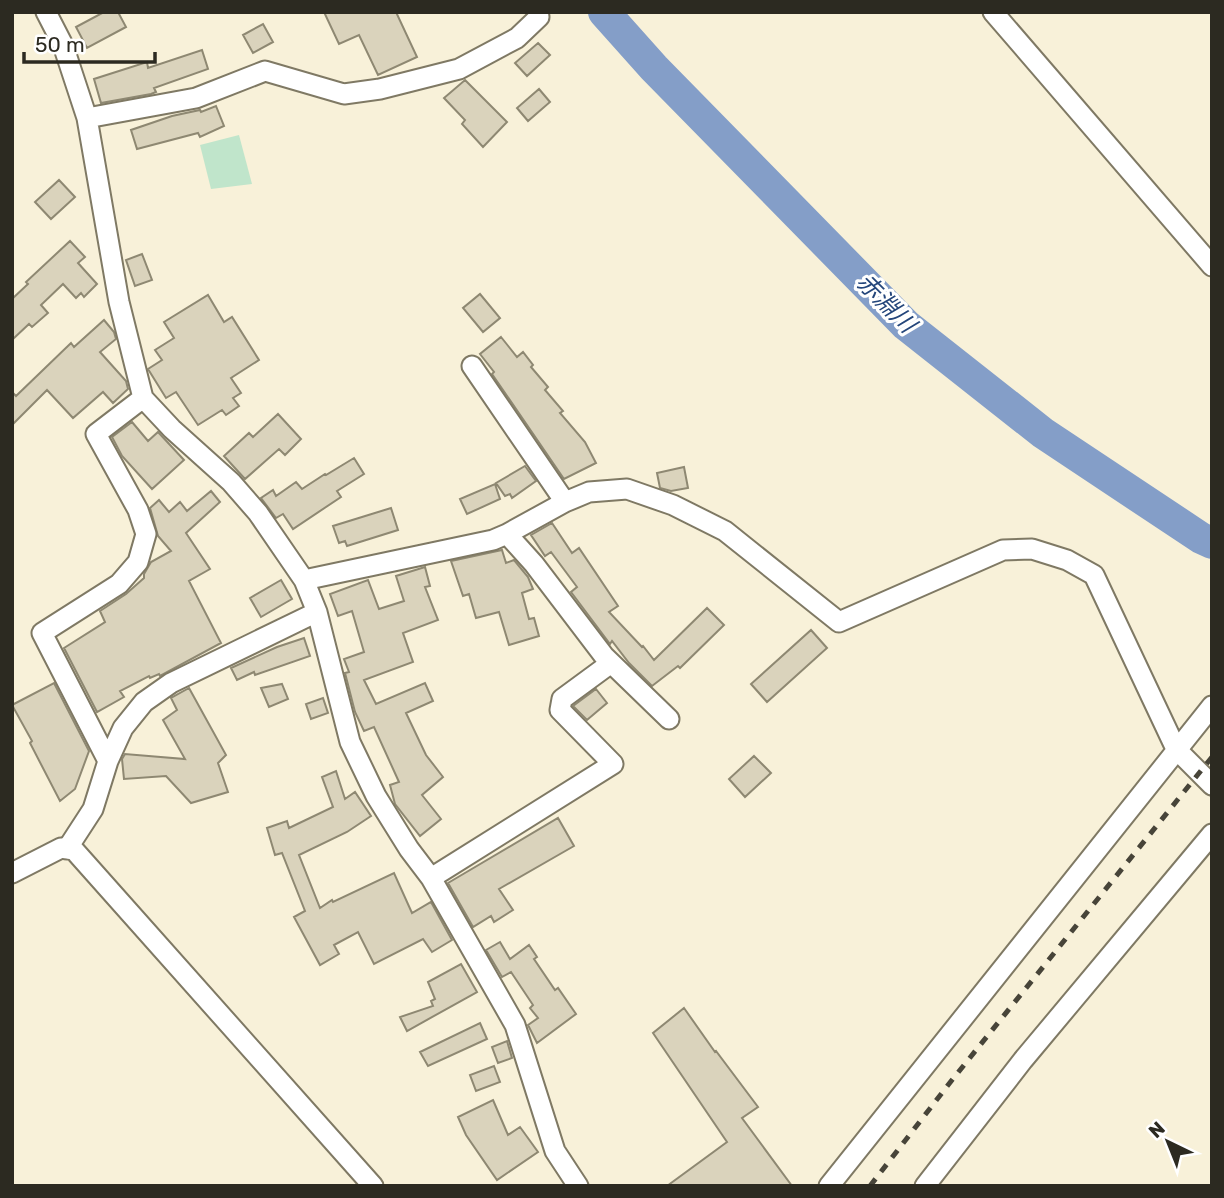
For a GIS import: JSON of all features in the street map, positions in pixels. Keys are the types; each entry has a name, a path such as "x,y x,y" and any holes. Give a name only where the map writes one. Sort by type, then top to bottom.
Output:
{"street":[{"path":"46,12 63,45 87,118 120,302 143,398 172,429 231,482 258,513 304,580 317,612 350,742 376,796 409,849 431,878 515,1026 555,1151 578,1186"},
{"path":"993,12 1212,266"},
{"path":"87,118 196,97 265,71 344,94 380,89 459,69 517,38 539,17"},
{"path":"472,366 565,502"},
{"path":"108,761 42,633 119,583 138,562 146,534 138,510 96,434 143,398"},
{"path":"304,580 493,540 589,492 627,489 673,505 725,531 839,622 961,566 1003,550 1032,549 1067,560 1094,575 1176,749 1212,785"},
{"path":"506,534 534,564 611,663 669,719"},
{"path":"67,849 93,809 108,761 123,728 144,702 171,683 317,612"},
{"path":"431,878 613,764 560,710 562,699 611,663"},
{"path":"829,1186 1212,706"},
{"path":"925,1186 1023,1060 1212,834"},
{"path":"12,873 61,848 74,850 373,1186"}],"green space":[{"path":"239,135 252,184 211,189 200,145"}],"building":[{"path":"104,12 118,12 126,27 87,48 76,27"},
{"path":"324,12 396,12 417,57 378,75 359,35 339,44"},
{"path":"263,24 273,42 253,53 243,35"},
{"path":"538,43 550,55 527,76 515,63"},
{"path":"202,50 208,69 154,88 156,92 151,94 101,103 94,79 147,62 148,68"},
{"path":"465,80 507,122 483,147 462,124 465,120 444,98"},
{"path":"539,89 550,102 528,121 517,108"},
{"path":"216,106 224,126 200,137 198,133 137,149 131,130 172,116 200,110 201,112"},
{"path":"59,180 75,197 51,219 35,202"},
{"path":"70,241 85,257 78,263 97,284 84,297 81,293 76,298 63,284 41,305 48,313 32,327 29,324 12,340 12,299 28,284 26,282"},
{"path":"142,254 152,280 135,286 126,260"},
{"path":"480,294 500,318 483,332 463,308"},
{"path":"208,295 224,322 232,317 259,360 231,378 241,393 233,398 239,406 226,415 222,410 198,425 176,392 166,398 148,369 162,360 155,350 174,338 164,322"},
{"path":"104,320 116,339 100,352 126,381 128,389 113,403 103,392 73,418 47,390 12,425 12,392 16,396 71,343 74,347"},
{"path":"501,337 517,357 523,352 533,365 531,367 548,387 545,390 563,411 560,413 585,442 596,463 564,479 480,354"},
{"path":"278,414 301,439 285,455 279,449 245,479 224,456 249,433 253,437"},
{"path":"132,422 148,441 158,432 184,460 152,489 122,456 112,437"},
{"path":"354,458 364,474 337,491 341,497 293,529 283,514 276,518 261,498 273,490 276,496 296,482 302,489"},
{"path":"525,466 536,481 512,498 510,494 505,496 496,483"},
{"path":"684,467 688,488 671,491 660,488 657,473"},
{"path":"495,484 500,499 467,514 460,499"},
{"path":"211,491 220,502 186,533 210,569 189,581 221,643 160,676 149,676 120,691 124,697 97,712 64,648 105,622 100,611 144,578 151,562 171,551 158,536 150,508 159,500 169,512 180,502 187,511"},
{"path":"391,508 398,530 347,546 345,541 339,543 333,526"},
{"path":"552,523 572,553 579,548 618,606 609,612 654,660 707,608 724,625 680,668 678,666 652,686 612,641 610,644 571,592 577,587 551,552 545,556 531,535"},
{"path":"502,550 506,563 514,560 528,577 533,589 522,593 529,619 534,618 539,636 509,645 499,612 476,618 469,594 463,596 451,561"},
{"path":"425,567 430,586 425,587 438,620 403,633 413,662 364,680 376,704 425,683 433,701 406,713 426,755 443,777 422,795 441,819 420,836 395,804 390,785 399,782 374,727 364,731 355,712 345,673 349,672 344,659 364,652 352,611 338,616 330,594 368,580 379,609 404,601 396,576"},
{"path":"281,580 292,599 261,617 250,598"},
{"path":"811,630 827,648 767,702 751,684"},
{"path":"304,638 310,656 255,675 254,672 237,680 231,668"},
{"path":"54,683 89,751 75,789 60,801 12,705"},
{"path":"282,684 288,699 269,707 261,688"},
{"path":"189,688 226,755 218,763 228,792 191,803 166,776 124,779 122,759 125,754 185,759 163,720 177,710 171,698"},
{"path":"596,689 607,703 587,720 573,706"},
{"path":"323,698 328,713 311,719 306,704"},
{"path":"754,756 771,773 745,797 729,779"},
{"path":"336,771 345,799 355,792 371,816 347,832 299,855 320,908 332,900 333,902 394,873 412,913 431,902 452,940 432,952 423,939 374,964 358,932 334,945 339,954 320,965 294,917 305,911 282,853 275,855 267,828 287,821 289,828 333,807 322,777"},
{"path":"558,818 574,846 499,889 513,910 494,922 491,916 473,927 448,883"},
{"path":"500,942 510,959 529,945 537,957 534,959 555,990 558,988 576,1014 537,1043 528,1025 538,1018 530,1008 533,1005 511,972 502,977 486,950"},
{"path":"461,964 477,992 407,1031 400,1017 433,1006 431,1001 435,999 428,982"},
{"path":"684,1008 758,1107 742,1118 792,1186 667,1186 727,1142 653,1033"},
{"path":"480,1023 487,1039 428,1066 420,1052"},
{"path":"507,1041 512,1058 498,1063 492,1047"},
{"path":"494,1066 500,1082 476,1091 470,1075"},
{"path":"493,1100 508,1135 520,1127 538,1152 497,1180 466,1135 458,1117"}],"waterway":[{"name":"赤淵川","path":"604,12 654,68 906,325 1043,433 1212,543"}],"railway":[{"path":"870,1186 1212,757"}]}
